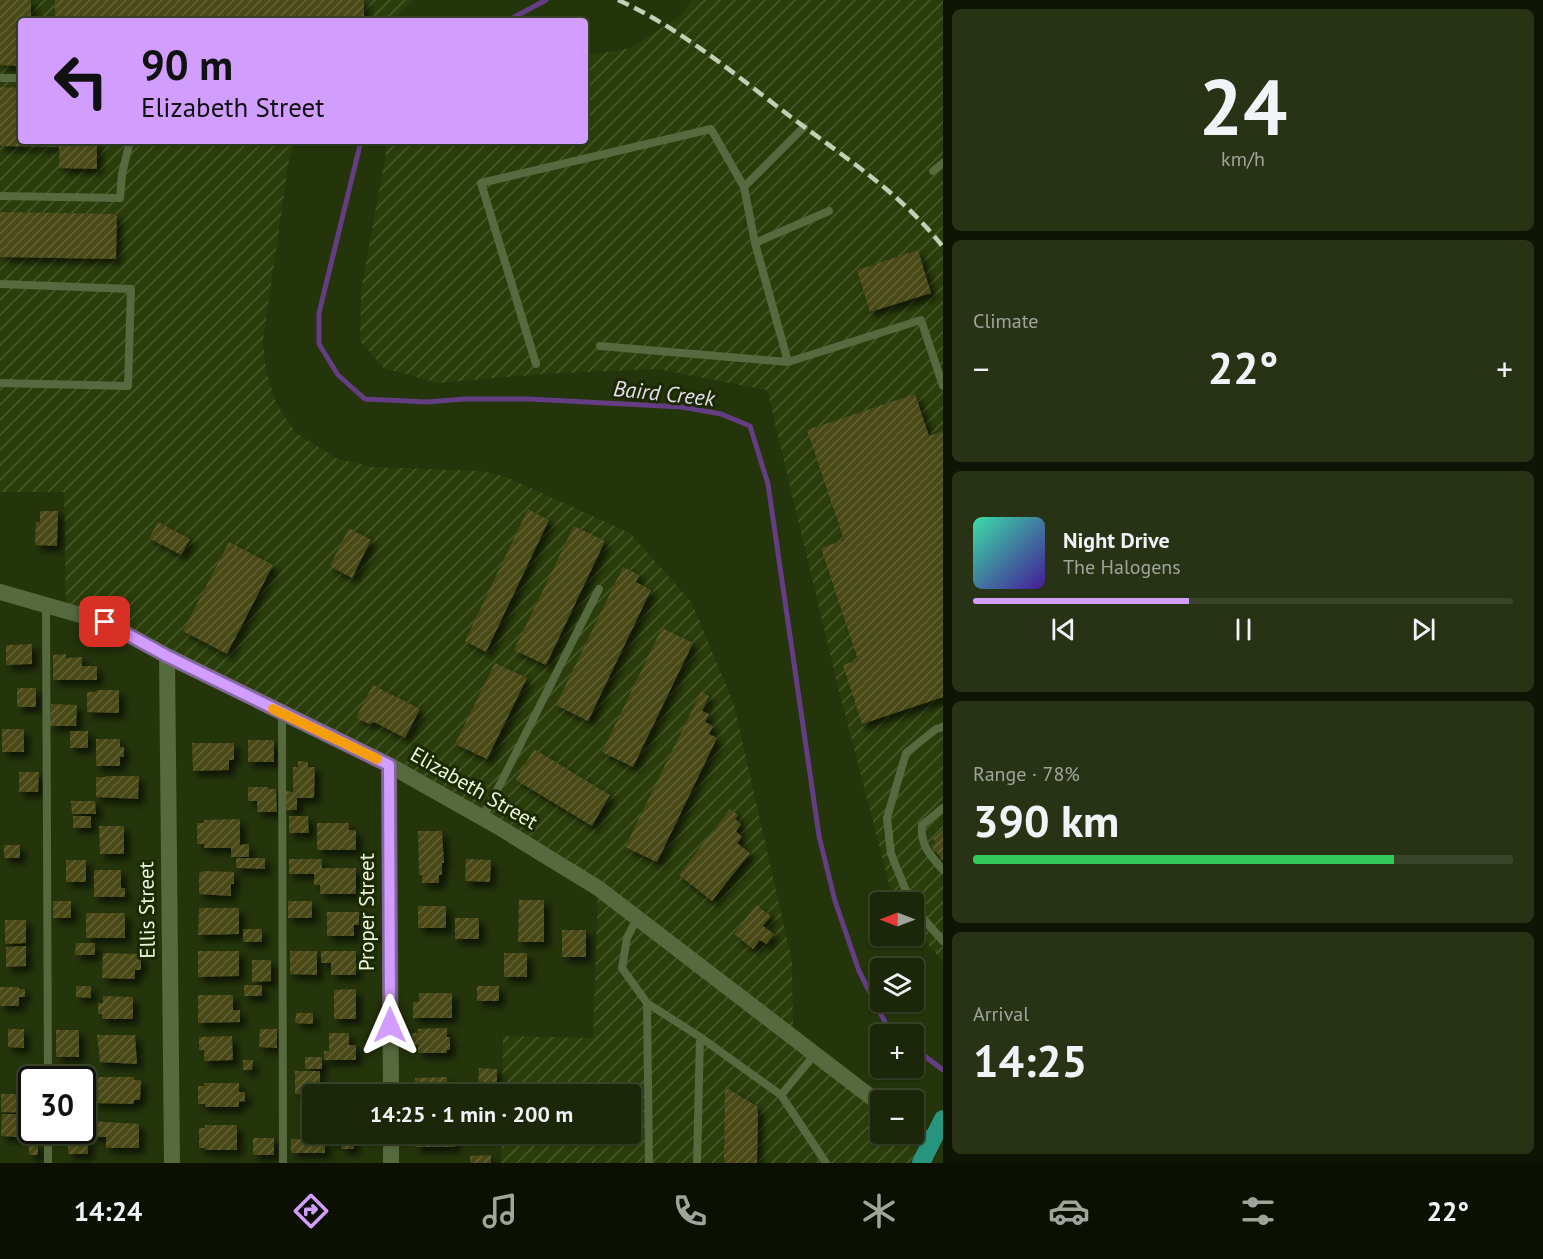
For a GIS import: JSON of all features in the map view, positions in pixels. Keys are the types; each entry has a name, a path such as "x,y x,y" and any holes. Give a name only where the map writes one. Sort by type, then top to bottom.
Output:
{"main road":[{"path":"921,1163 943,1119"}],"street":[{"name":"Elizabeth Street","path":"0,592 105,622 167,656 389,765 483,818 578,875 638,918 870,1096"},
{"name":"Ellis Street","path":"167,656 172,1163"},
{"name":"Proper Street","path":"389,765 391,1084"},
{"path":"924,1138 931,1143"},
{"path":"391,1144 391,1163"}],"lane":[{"path":"0,78 18,78"},
{"path":"744,187 804,128"},
{"path":"536,364 481,183 711,129 744,187 755,243 788,362"},
{"path":"0,195 120,198 122,174 129,144"},
{"path":"933,171 943,163"},
{"path":"755,243 829,211"},
{"path":"0,285 131,289 128,386 0,383"},
{"path":"600,345 788,362 921,320 943,386"},
{"path":"483,818 599,589"},
{"path":"46,605 48,1066"},
{"path":"282,713 283,1163"},
{"path":"907,892 891,854 887,818 906,753 936,729 943,727"},
{"path":"943,808 922,825 921,837 925,849 943,870"},
{"path":"638,918 627,938 622,968 647,1003 700,1037 781,1095 826,1163"},
{"path":"924,919 943,941"},
{"path":"647,1003 649,1163"},
{"path":"697,1163 700,1037"},
{"path":"781,1095 815,1054"},
{"path":"48,1144 48,1163"}],"shaded area":[{"path":"0,0 415,0 394,18 18,18 18,144 295,144 289,159 263,341 266,371 276,403 296,433 336,458 372,467 482,471 504,476 630,533 692,603 734,705 792,961 793,1038 870,1096 870,1144 924,1144 924,1139 931,1143 921,1163 501,1163 502,1144 641,1144 641,1084 502,1084 503,1036 593,1038 598,888 497,826 66,611 64,492 0,492"},
{"path":"692,0 943,0 943,962 924,940 924,892 891,892 838,687 767,390 657,369 542,374 438,383 384,368 360,341 361,291 387,144 588,144 588,55 631,48 680,16"}],"building":[{"path":"0,0 31,0 31,18 18,18 18,66 0,65"},
{"path":"55,0 364,0 364,18 55,18"},
{"path":"0,87 18,88 18,144 97,144 97,169 59,168 59,147 0,146"},
{"path":"0,212 117,214 116,259 0,257"},
{"path":"918,250 931,293 870,312 857,270"},
{"path":"915,394 929,436 943,431 943,697 862,724 843,665 858,660 821,548 844,540 807,430"},
{"path":"528,509 549,520 486,652 465,641"},
{"path":"40,511 58,511 57,546 35,545 36,522 40,522"},
{"path":"158,522 190,539 181,555 149,538"},
{"path":"574,526 605,541 546,665 514,650"},
{"path":"349,528 371,540 352,578 330,566"},
{"path":"229,542 273,565 227,654 183,631"},
{"path":"623,567 639,575 636,582 651,590 588,721 556,705"},
{"path":"662,628 693,643 633,767 602,752"},
{"path":"32,644 32,664 6,665 6,645"},
{"path":"66,654 66,658 82,657 82,666 97,666 97,680 53,680 53,655"},
{"path":"495,663 527,678 487,759 455,744"},
{"path":"373,685 420,709 405,738 374,722 369,724 356,718"},
{"path":"17,688 36,688 36,707 17,707"},
{"path":"97,690 119,690 119,713 87,712 87,692 97,692"},
{"path":"701,692 709,696 702,711 709,714 705,722 713,726 709,734 717,738 657,862 625,847"},
{"path":"51,704 77,705 76,726 50,726"},
{"path":"2,729 24,729 24,752 2,752"},
{"path":"70,731 88,731 88,748 70,748"},
{"path":"96,739 120,739 120,747 124,747 124,757 120,757 120,766 96,766"},
{"path":"248,740 274,740 274,762 248,762"},
{"path":"192,743 234,743 234,760 229,760 229,770 193,771"},
{"path":"534,749 610,795 592,826 516,780"},
{"path":"298,761 308,762 308,767 315,767 314,798 297,798 297,810 286,810 286,791 293,792 293,767 298,767"},
{"path":"19,772 39,772 38,792 19,792"},
{"path":"139,776 138,799 96,797 96,777"},
{"path":"248,787 276,789 277,812 257,812 257,801 248,801"},
{"path":"71,801 95,801 96,814 72,814"},
{"path":"730,809 738,815 735,819 741,824 736,831 742,837 737,843 750,853 712,901 679,875"},
{"path":"73,816 91,816 91,828 73,828"},
{"path":"289,816 308,816 309,833 289,833"},
{"path":"240,819 240,845 249,844 249,857 231,857 231,848 204,848 204,844 197,844 197,823 204,823 204,820"},
{"path":"317,823 349,823 349,830 356,830 356,850 317,850"},
{"path":"99,826 124,826 124,854 100,854"},
{"path":"943,830 943,860 931,846 936,842 933,839"},
{"path":"418,831 442,831 444,863 442,863 442,875 439,875 439,883 422,883 422,875 419,875"},
{"path":"4,845 20,845 20,858 4,858"},
{"path":"236,858 265,858 265,869 236,868"},
{"path":"289,859 322,859 322,868 356,868 356,894 320,894 320,885 314,885 314,874 289,874"},
{"path":"466,859 491,860 490,882 465,881"},
{"path":"66,860 86,860 86,882 66,882"},
{"path":"94,870 121,870 121,888 125,888 125,897 94,897"},
{"path":"204,871 234,872 231,896 199,894 199,873"},
{"path":"519,900 544,900 544,942 518,942"},
{"path":"53,901 71,901 71,918 53,918"},
{"path":"288,901 312,901 312,918 288,918"},
{"path":"756,905 771,916 763,926 774,934 766,944 760,940 753,949 734,934"},
{"path":"418,906 446,906 446,928 418,928"},
{"path":"199,908 239,908 239,934 198,935"},
{"path":"327,912 359,912 359,925 354,925 354,936 327,936"},
{"path":"86,913 125,913 125,938 86,938"},
{"path":"455,918 479,918 479,939 455,939"},
{"path":"5,920 26,920 26,943 5,944"},
{"path":"243,929 262,929 262,942 243,942"},
{"path":"562,930 586,930 586,957 562,957"},
{"path":"76,943 95,943 95,955 75,955"},
{"path":"26,946 26,966 6,967 6,947"},
{"path":"198,951 239,951 239,976 198,977"},
{"path":"290,951 317,951 317,975 290,974"},
{"path":"321,951 356,951 356,975 331,975 331,963 321,963"},
{"path":"103,953 141,954 141,970 135,970 135,979 102,978"},
{"path":"504,953 527,953 527,977 504,977"},
{"path":"252,960 271,960 271,981 252,982"},
{"path":"244,985 262,985 262,996 244,996"},
{"path":"76,986 91,986 91,998 76,997"},
{"path":"477,986 499,986 499,1001 477,1001"},
{"path":"0,987 25,989 25,997 19,997 19,1006 0,1006"},
{"path":"356,989 356,1019 334,1019 334,990"},
{"path":"419,993 452,993 452,1018 413,1018 413,1002 419,1002"},
{"path":"198,995 233,995 233,1010 240,1010 240,1022 198,1023"},
{"path":"103,996 133,997 133,1019 102,1019 102,1014 98,1014 98,1003 103,1003"},
{"path":"296,1013 313,1013 313,1024 295,1023"},
{"path":"447,1028 450,1050 447,1050 447,1053 418,1053 418,1045 413,1045 412,1033 418,1033 418,1029"},
{"path":"8,1029 24,1029 24,1048 8,1047"},
{"path":"260,1029 277,1029 277,1048 259,1047"},
{"path":"56,1030 79,1030 79,1057 56,1057"},
{"path":"329,1033 349,1033 349,1045 356,1045 356,1060 324,1060 324,1051 329,1051"},
{"path":"97,1035 135,1035 137,1064 100,1062"},
{"path":"232,1036 233,1060 204,1061 204,1050 199,1050 199,1037"},
{"path":"305,1057 322,1057 322,1069 305,1069"},
{"path":"243,1060 253,1060 252,1070 243,1070"},
{"path":"479,1068 497,1069 497,1084 478,1084"},
{"path":"295,1071 320,1071 320,1084 302,1084 302,1094 295,1094"},
{"path":"96,1077 134,1077 134,1080 141,1080 140,1100 134,1100 134,1104 96,1103"},
{"path":"447,1077 447,1084 416,1084 415,1078"},
{"path":"204,1083 239,1083 239,1092 245,1092 245,1102 239,1101 239,1107 205,1107 205,1104 198,1104 198,1086 204,1086"},
{"path":"725,1087 758,1107 757,1163 724,1163"},
{"path":"1,1094 18,1094 18,1113 1,1112"},
{"path":"2,1114 18,1114 18,1137 1,1136"},
{"path":"96,1121 139,1124 139,1148 106,1148 106,1137 96,1137"},
{"path":"205,1125 237,1125 237,1150 199,1148 199,1128 205,1128"},
{"path":"253,1138 274,1138 274,1155 253,1155"},
{"path":"291,1139 302,1139 302,1144 325,1144 325,1153 291,1153"},
{"path":"29,1144 38,1144 38,1155 29,1155"},
{"path":"68,1144 88,1144 88,1154 68,1154"},
{"path":"341,1144 354,1144 354,1149 341,1149"},
{"path":"415,1144 455,1144 455,1147 415,1147"},
{"path":"491,1155 491,1163 470,1163 470,1156"}],"waterway":[{"name":"Baird Creek","path":"513,18 546,0"},
{"name":"Baird Creek","path":"360,144 319,313 319,344 338,375 365,399 427,402 465,399 529,399 682,407 721,414 750,426 768,484 819,836 835,901 859,971 886,1024"},
{"name":"Baird Creek","path":"924,1056 943,1070"}],"railway":[{"path":"618,0 686,38 852,162 891,193 943,247"}],"slow traffic":[{"path":"273,709 377,759"}],"route":[{"path":"105,622 167,656 389,765 390,1025"}]}
